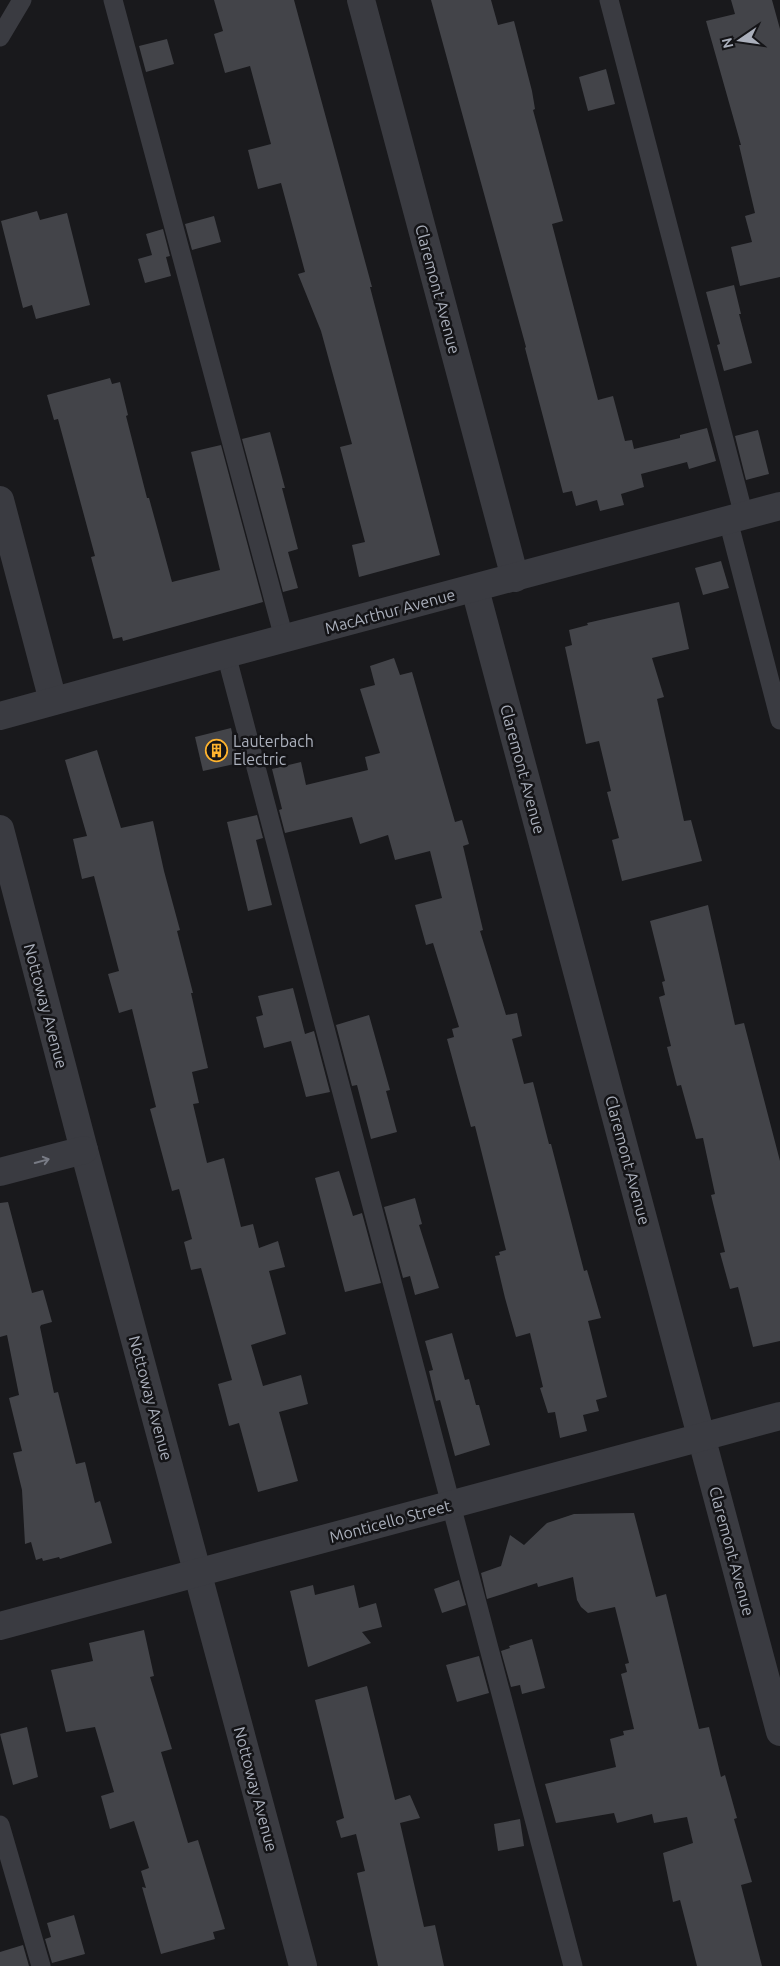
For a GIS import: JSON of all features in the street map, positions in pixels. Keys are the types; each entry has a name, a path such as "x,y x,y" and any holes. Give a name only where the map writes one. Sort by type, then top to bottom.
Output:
{"street":[{"name":"Claremont Avenue","path":"361,0 515,578"},
{"path":"0,500 52,701"},
{"name":"MacArthur Avenue","path":"0,716 780,506"},
{"name":"Claremont Avenue","path":"475,589 780,1732"},
{"name":"Nottoway Avenue","path":"0,829 303,1966"},
{"path":"0,1172 84,1150"},
{"name":"Monticello Street","path":"0,1626 780,1416"}],"lane":[{"path":"0,37 22,0"},
{"path":"113,0 284,638"},
{"path":"609,0 736,518 780,720"},
{"path":"226,654 573,1966"},
{"path":"0,1824 5,1860 41,1966"}],"building":[{"path":"214,0 294,0 372,287 370,287 440,555 359,577 352,545 365,542 340,447 352,444 321,331 298,274 305,272 281,183 258,189 248,150 271,144 250,66 225,73 214,34 223,31"},
{"path":"431,0 491,0 498,25 514,21 532,91 535,109 533,110 563,221 552,224 598,400 613,396 625,441 632,440 634,449 680,438 680,435 707,428 716,461 689,469 687,462 641,474 644,487 621,494 624,505 600,511 597,500 576,506 572,491 563,493 526,347"},
{"path":"731,0 772,0 780,29 780,277 740,286 731,247 752,242 745,216 755,213 739,145 741,145 706,21 735,14"},
{"path":"167,39 174,64 146,72 139,46"},
{"path":"606,69 615,104 588,111 579,77"},
{"path":"37,211 40,220 67,213 90,305 36,319 32,305 23,308 1,221"},
{"path":"214,216 221,242 192,250 185,224"},
{"path":"163,229 170,256 166,257 171,276 145,283 138,259 152,255 146,234"},
{"path":"734,285 741,314 739,314 752,363 724,371 717,345 720,344 706,292"},
{"path":"110,378 112,384 120,382 128,415 126,416 147,498 149,498 172,582 220,570 191,452 221,445 263,602 123,641 122,637 113,639 91,557 95,556 58,419 54,420 47,395"},
{"path":"758,430 769,474 746,480 735,436"},
{"path":"270,432 285,488 282,488 298,549 288,552 298,588 283,592 242,439"},
{"path":"721,561 729,588 703,595 695,568"},
{"path":"679,602 689,649 652,658 664,697 657,699 684,821 691,820 702,861 622,881 612,840 619,838 607,792 611,791 599,741 586,744 565,647 572,645 569,630 588,625 587,623"},
{"path":"394,658 400,675 412,672 455,822 462,820 469,844 463,846 483,930 480,931 506,1015 517,1013 522,1036 512,1039 524,1084 533,1082 584,1271 587,1270 601,1318 588,1321 607,1397 596,1400 599,1411 583,1415 587,1431 560,1438 555,1412 548,1413 540,1388 543,1387 530,1333 516,1337 505,1298 495,1256 500,1255 499,1252 506,1250 475,1126 471,1127 447,1039 454,1037 452,1029 459,1027 433,943 426,945 415,905 442,898 430,851 395,860 388,835 360,844 352,817 285,833 279,810 282,809 272,769 301,762 306,785 368,770 365,757 380,753 360,689 375,685 370,666"},
{"name":"Lauterbach Electric","path":"231,728 239,763 203,771 195,737"},
{"path":"97,750 121,828 153,821 180,930 177,931 193,993 191,993 208,1068 192,1072 199,1103 193,1104 207,1163 224,1158 241,1227 253,1224 259,1248 278,1241 285,1267 269,1271 286,1334 251,1345 263,1386 301,1375 308,1404 279,1412 298,1481 258,1492 239,1423 229,1426 218,1384 232,1380 201,1268 191,1270 184,1242 192,1239 179,1189 172,1191 150,1109 156,1107 132,1009 119,1013 108,974 119,971 94,876 82,879 73,839 87,836 65,760"},
{"path":"257,815 263,838 256,840 272,905 248,911 227,822"},
{"path":"708,905 735,1025 744,1023 780,1161 780,1341 753,1347 738,1287 730,1289 720,1253 725,1252 711,1195 715,1194 703,1138 696,1139 681,1085 677,1086 667,1047 671,1046 659,997 665,995 662,982 665,981 650,921"},
{"path":"293,988 305,1034 314,1031 330,1092 306,1097 291,1041 264,1048 256,1017 263,1015 258,996"},
{"path":"369,1015 390,1090 386,1091 397,1132 371,1139 357,1085 352,1086 336,1025"},
{"path":"339,1171 353,1216 362,1213 381,1283 345,1292 315,1178"},
{"path":"415,1198 422,1224 419,1225 439,1288 415,1295 410,1276 403,1278 384,1207"},
{"path":"8,1202 32,1293 43,1290 52,1322 40,1327 54,1393 58,1392 76,1464 85,1462 95,1503 100,1501 112,1543 60,1559 59,1557 43,1561 42,1558 36,1560 31,1542 25,1544 22,1490 13,1453 22,1451 9,1398 19,1395 7,1335 0,1337 0,1203"},
{"path":"452,1333 465,1380 469,1379 476,1405 479,1405 490,1445 455,1456 440,1400 436,1401 429,1371 433,1370 425,1341"},
{"path":"634,1513 656,1597 666,1594 699,1729 709,1727 721,1777 725,1775 737,1818 734,1819 752,1882 741,1885 762,1966 697,1966 680,1900 673,1902 663,1853 693,1843 687,1817 654,1823 652,1814 617,1823 614,1813 556,1823 545,1784 616,1767 610,1739 624,1735 623,1731 634,1729 621,1674 627,1672 625,1664 629,1663 615,1607 588,1613 577,1600 573,1577 538,1587 537,1583 487,1599 481,1573 501,1566 510,1535 524,1545 547,1523 574,1514"},
{"path":"459,1580 466,1605 442,1613 434,1589"},
{"path":"313,1585 315,1595 354,1585 359,1608 376,1603 382,1627 362,1632 371,1643 308,1667 290,1591"},
{"path":"144,1630 154,1676 150,1677 172,1749 161,1752 188,1843 198,1840 225,1929 213,1932 215,1939 161,1954 142,1887 146,1888 141,1871 149,1868 134,1821 110,1829 101,1796 114,1792 95,1727 66,1732 51,1670 93,1661 89,1643"},
{"path":"532,1639 545,1688 522,1694 520,1685 511,1687 501,1651 510,1648 509,1646"},
{"path":"479,1656 489,1693 457,1702 446,1665"},
{"path":"367,1686 395,1800 410,1795 420,1818 400,1823 424,1927 435,1925 444,1966 378,1966 357,1873 365,1871 356,1834 341,1838 336,1821 344,1818 315,1700"},
{"path":"27,1727 38,1777 13,1785 0,1734"},
{"path":"520,1819 524,1846 498,1851 494,1824"},
{"path":"74,1915 85,1954 52,1963 45,1939 51,1937 47,1923"},
{"path":"23,1945 29,1966 0,1966 0,1952"}],"place":[{"name":"Lauterbach Electric","path":"217,750"}]}
